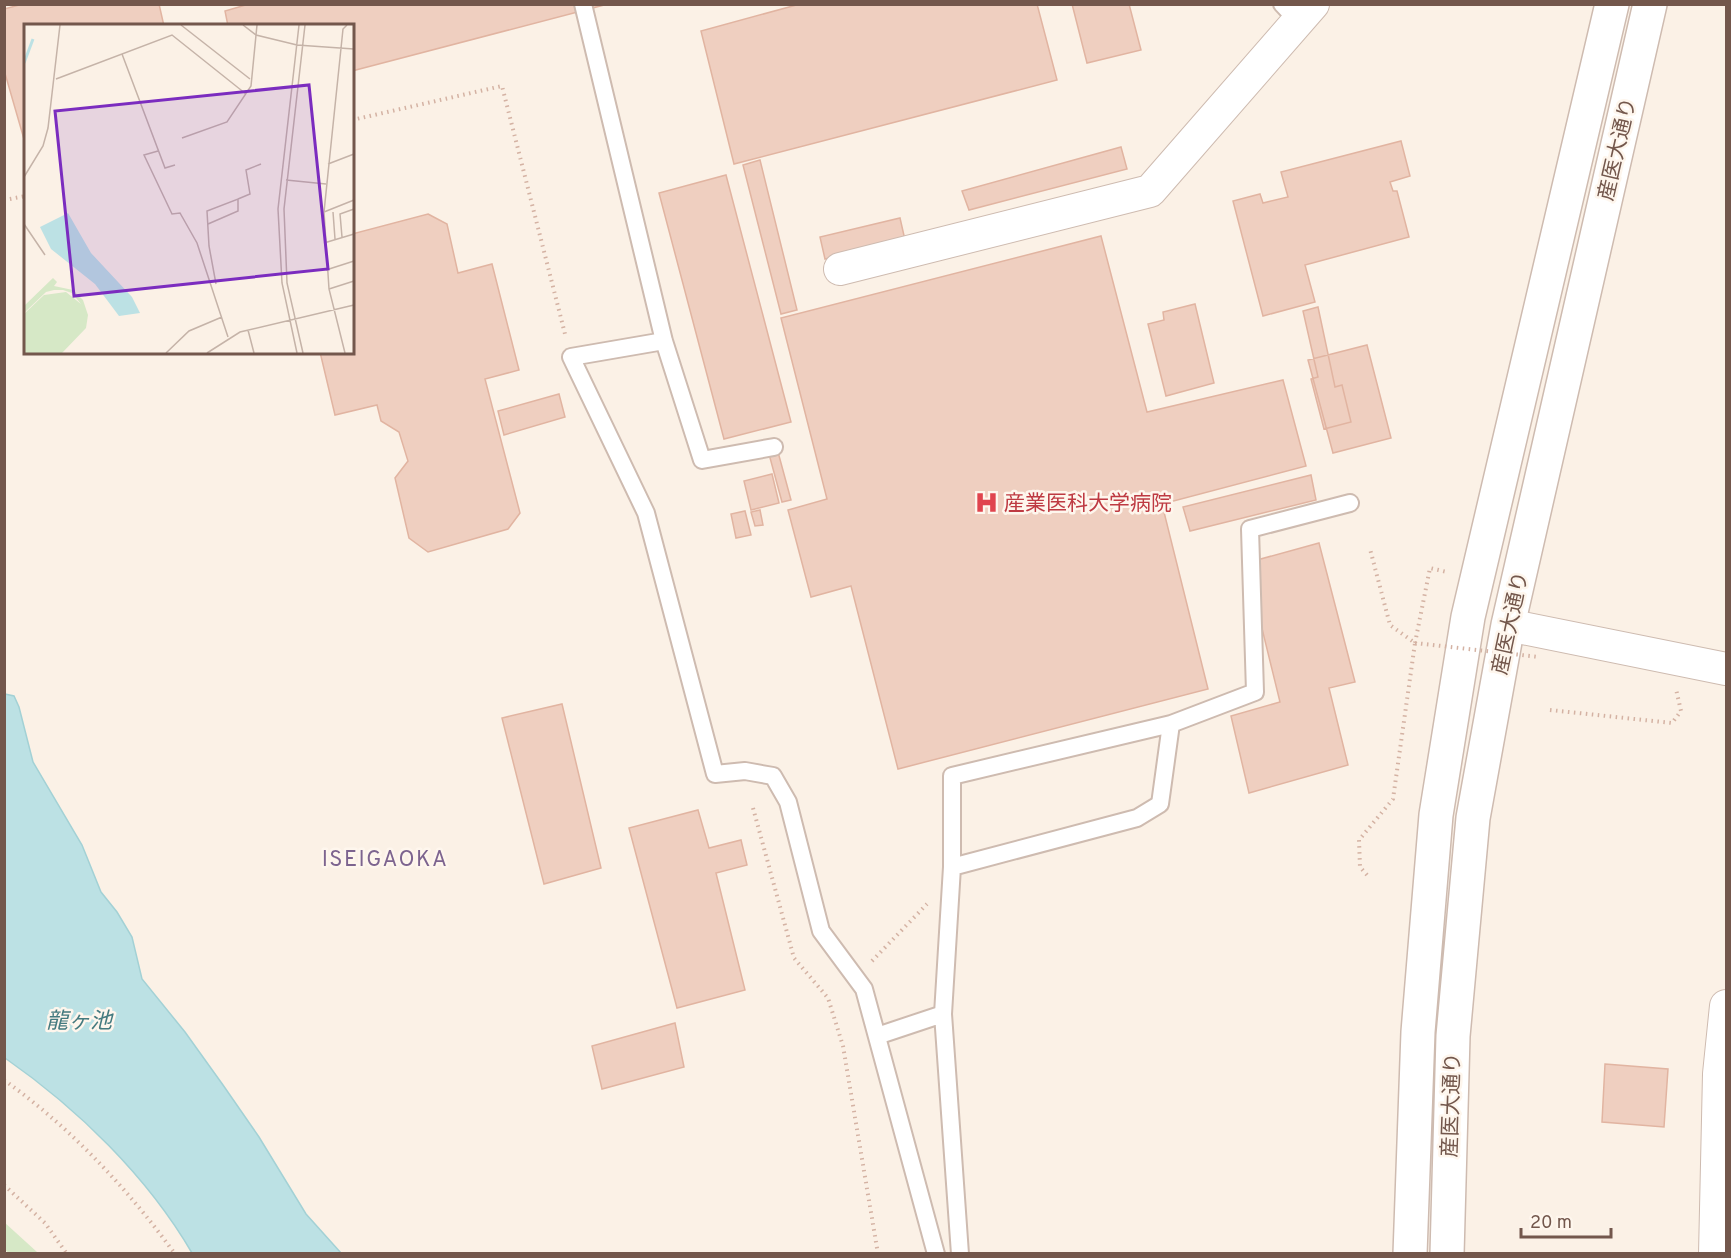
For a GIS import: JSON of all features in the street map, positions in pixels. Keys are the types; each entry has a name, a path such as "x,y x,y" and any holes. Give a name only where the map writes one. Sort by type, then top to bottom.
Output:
{"street":[{"name":"産医大通り","path":"1410,1254 1418,1032 1439,792 1468,617 1612,4"},
{"name":"産医大通り","path":"1447,1254 1453,1036 1473,818 1508,625 1650,4"},
{"path":"840,269 1150,191 1298,10"},
{"path":"1508,625 1726,669"},
{"path":"1715,1254 1726,1006"}],"lane":[{"path":"583,4 664,341 702,460 774,447"},
{"path":"664,341 571,357 646,513 715,774 745,771 773,776 788,801 821,931 864,989 936,1254"},
{"path":"960,1254 943,1014 952,867 952,776 1171,724 1255,692 1250,529 1350,503"},
{"path":"952,867 1137,818 1160,804 1171,724"},
{"path":"876,1036 943,1014"}],"path":[{"path":"354,120 502,86 571,357"},
{"path":"4,200 24,196"},
{"path":"1370,549 1390,625 1415,643 1551,659"},
{"path":"1366,875 1360,867 1359,840 1393,799 1415,643 1430,568 1450,573"},
{"path":"1550,710 1672,723 1681,711 1675,685"},
{"path":"753,808 794,958 828,998 843,1046 878,1254"},
{"path":"828,998 855,978 928,902"},
{"path":"4,1080 36,1103 88,1153 144,1211 175,1254"},
{"path":"4,1185 45,1223 67,1254"}],"green space":[{"path":"4,1222 38,1253 9,1253 5,1250"}],"water":[{"name":"龍ヶ池","path":"5,694 14,696 33,762 82,845 101,892 117,912 132,937 142,979 185,1032 223,1085 259,1137 306,1214 341,1253 192,1253 154,1197 109,1146 59,1099 5,1058"}],"building":[{"path":"23,4 159,4 164,24 24,24 24,139 4,70 4,9"},
{"path":"249,4 608,4 354,70 354,24 228,24 225,11"},
{"path":"800,4 1037,4 1057,80 734,164 701,31"},
{"path":"1072,4 1129,4 1141,50 1087,63"},
{"path":"1401,141 1410,176 1390,182 1393,191 1397,191 1409,237 1305,265 1315,302 1263,316 1233,201 1260,194 1263,203 1288,197 1281,172"},
{"path":"1121,147 1127,169 969,210 962,191"},
{"path":"760,160 797,310 781,314 743,165"},
{"path":"726,175 791,422 724,439 659,193"},
{"path":"428,214 447,224 458,273 492,264 519,370 485,379 520,513 508,529 428,552 409,538 395,478 408,461 399,432 381,421 377,405 335,415 320,354 354,354 354,233"},
{"path":"900,218 905,240 825,259 820,237"},
{"path":"1101,236 1147,412 1283,380 1306,466 1162,504 1208,689 898,769 851,586 811,597 788,510 827,499 781,318"},
{"path":"1195,304 1214,383 1166,396 1148,324 1164,320 1163,312"},
{"path":"1318,307 1335,387 1342,385 1351,422 1324,429 1311,379 1318,377 1303,311"},
{"path":"1367,345 1391,438 1333,453 1308,360"},
{"path":"559,394 565,417 504,435 498,411"},
{"path":"778,452 791,500 782,502 769,454"},
{"path":"772,474 779,503 751,510 744,481"},
{"path":"1311,475 1316,500 1190,531 1183,507"},
{"path":"760,510 763,525 755,526 751,512"},
{"path":"745,511 751,535 736,538 731,514"},
{"path":"1319,543 1355,682 1329,688 1348,765 1249,793 1231,716 1280,702 1246,563"},
{"path":"562,704 601,868 544,884 502,718"},
{"path":"698,810 709,848 741,840 747,865 716,873 745,990 677,1008 629,828"},
{"path":"675,1023 684,1067 602,1089 592,1046"},
{"path":"1605,1064 1668,1069 1664,1127 1602,1122"}],"place":[{"name":"産業医科大学病院","path":"986,503"}],"district":[{"name":"ISEIGAOKA","path":"385,858"}]}
